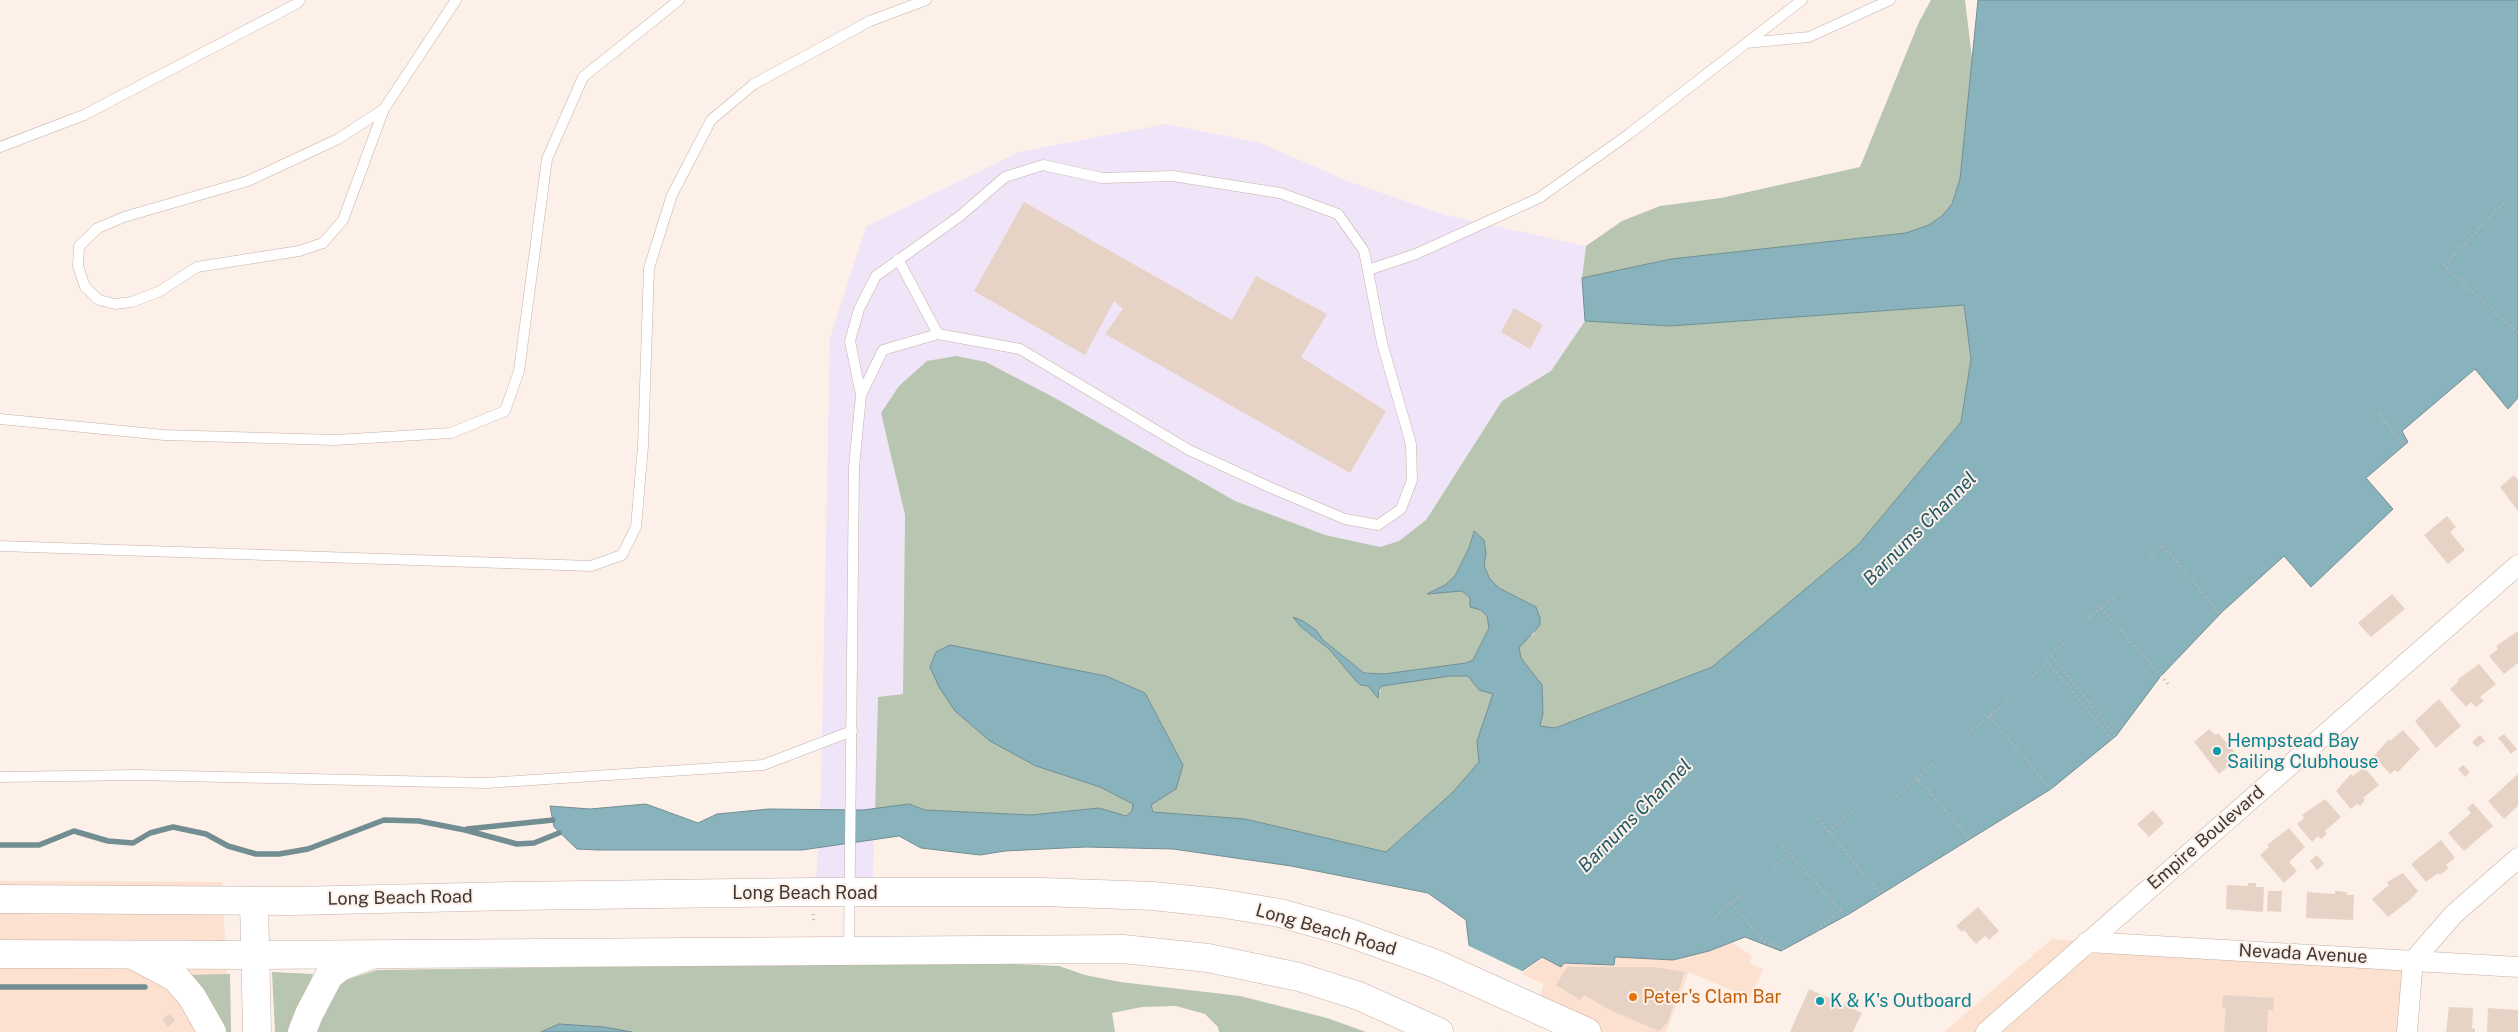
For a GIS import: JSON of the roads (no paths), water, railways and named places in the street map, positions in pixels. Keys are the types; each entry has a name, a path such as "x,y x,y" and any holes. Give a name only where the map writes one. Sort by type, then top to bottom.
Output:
{"main road":[{"name":"Long Beach Road","path":"0,899 254,901 849,892 1043,892 1153,896 1220,903 1280,913 1344,931 1436,964 1587,1032"},
{"path":"254,901 257,1032"},
{"path":"0,954 256,955 1122,949 1208,958 1300,977 1359,996 1440,1032"},
{"path":"302,1032 308,1014 329,976 347,964 378,953"},
{"path":"133,955 176,978 192,996 212,1032"}],"street":[{"name":"Empire Boulevard","path":"1986,1032 2518,565"},
{"path":"2407,1032 2414,961 2454,914 2518,858"},
{"name":"Nevada Avenue","path":"2087,942 2518,967"}],"lane":[{"path":"0,147 84,115 296,4 300,0"},
{"path":"384,110 338,139 248,181 124,217 98,228 79,246 78,266 85,287 99,300 115,304 132,302 160,291 196,267 299,251 323,243 344,220 384,110 456,0"},
{"path":"0,419 164,435 336,440 451,433 505,410 519,372 547,159 583,77 679,0"},
{"path":"0,546 591,566 622,555 636,528 643,446 649,268 672,195 711,120 754,84 870,21 926,0"},
{"path":"1368,270 1416,254 1539,198 1629,134 1802,0"},
{"path":"1745,43 1809,37 1890,0"},
{"path":"850,950 854,467 861,395 850,341 859,309 876,276 960,216 1005,177 1043,165 1102,178 1173,176 1280,193 1338,214 1364,251 1382,343 1412,444 1412,480 1401,509 1378,525 1346,518 1269,487 1189,450 1020,349 938,334 883,350 861,395"},
{"path":"898,259 938,334"},
{"path":"0,777 137,775 486,783 763,765 852,731"}],"water":[{"name":"Barnums Channel","path":"1978,0 2518,0 2518,398 2508,409 2475,369 2402,431 2408,442 2366,478 2393,509 2311,587 2284,556 2222,612 2160,677 2116,736 2051,789 1849,914 1781,951 1745,937 1709,951 1673,960 1615,957 1614,965 1564,963 1561,967 1542,957 1522,971 1493,1032 1470,953 1466,920 1428,893 1291,866 1173,849 1085,847 1005,851 980,855 921,848 899,836 802,850 598,850 577,849 554,827 550,806 590,809 646,804 698,823 717,814 769,809 863,810 909,804 925,810 1031,815 1099,808 1126,816 1132,811 1133,804 1100,787 1036,766 990,741 955,711 939,687 930,667 936,652 950,645 1106,676 1145,693 1183,765 1176,789 1151,805 1153,812 1245,819 1386,852 1452,793 1479,762 1477,741 1493,694 1479,690 1468,676 1450,676 1382,686 1379,690 1378,698 1368,686 1361,685 1356,681 1329,649 1301,627 1293,617 1316,630 1323,640 1364,673 1384,674 1466,663 1473,660 1489,628 1487,616 1481,610 1470,607 1470,598 1462,591 1427,594 1445,585 1455,576 1469,548 1474,531 1484,540 1486,553 1484,566 1490,579 1499,588 1536,607 1540,618 1540,625 1519,648 1521,658 1542,685 1543,713 1540,726 1555,728 1712,667 1858,545 1961,422 1971,359 1964,305 1670,326 1585,321 1582,278 1671,259 1906,233 1929,225 1942,216 1952,204 1960,179"},
{"path":"559,1024 604,1027 632,1032 541,1032"}],"waterway":[{"path":"0,845 39,845 74,831 108,841 133,843 150,833 173,827 206,834 228,846 256,854 279,854 308,849 384,820 419,821 465,830 517,844 534,843 559,833"},
{"path":"467,829 553,820"},
{"path":"0,987 145,987"}],"place":[{"name":"Hempstead Bay Sailing Clubhouse","path":"2217,751"},
{"name":"Peter's Clam Bar","path":"1633,997"},
{"name":"K & K's Outboard","path":"1820,1001"}]}
